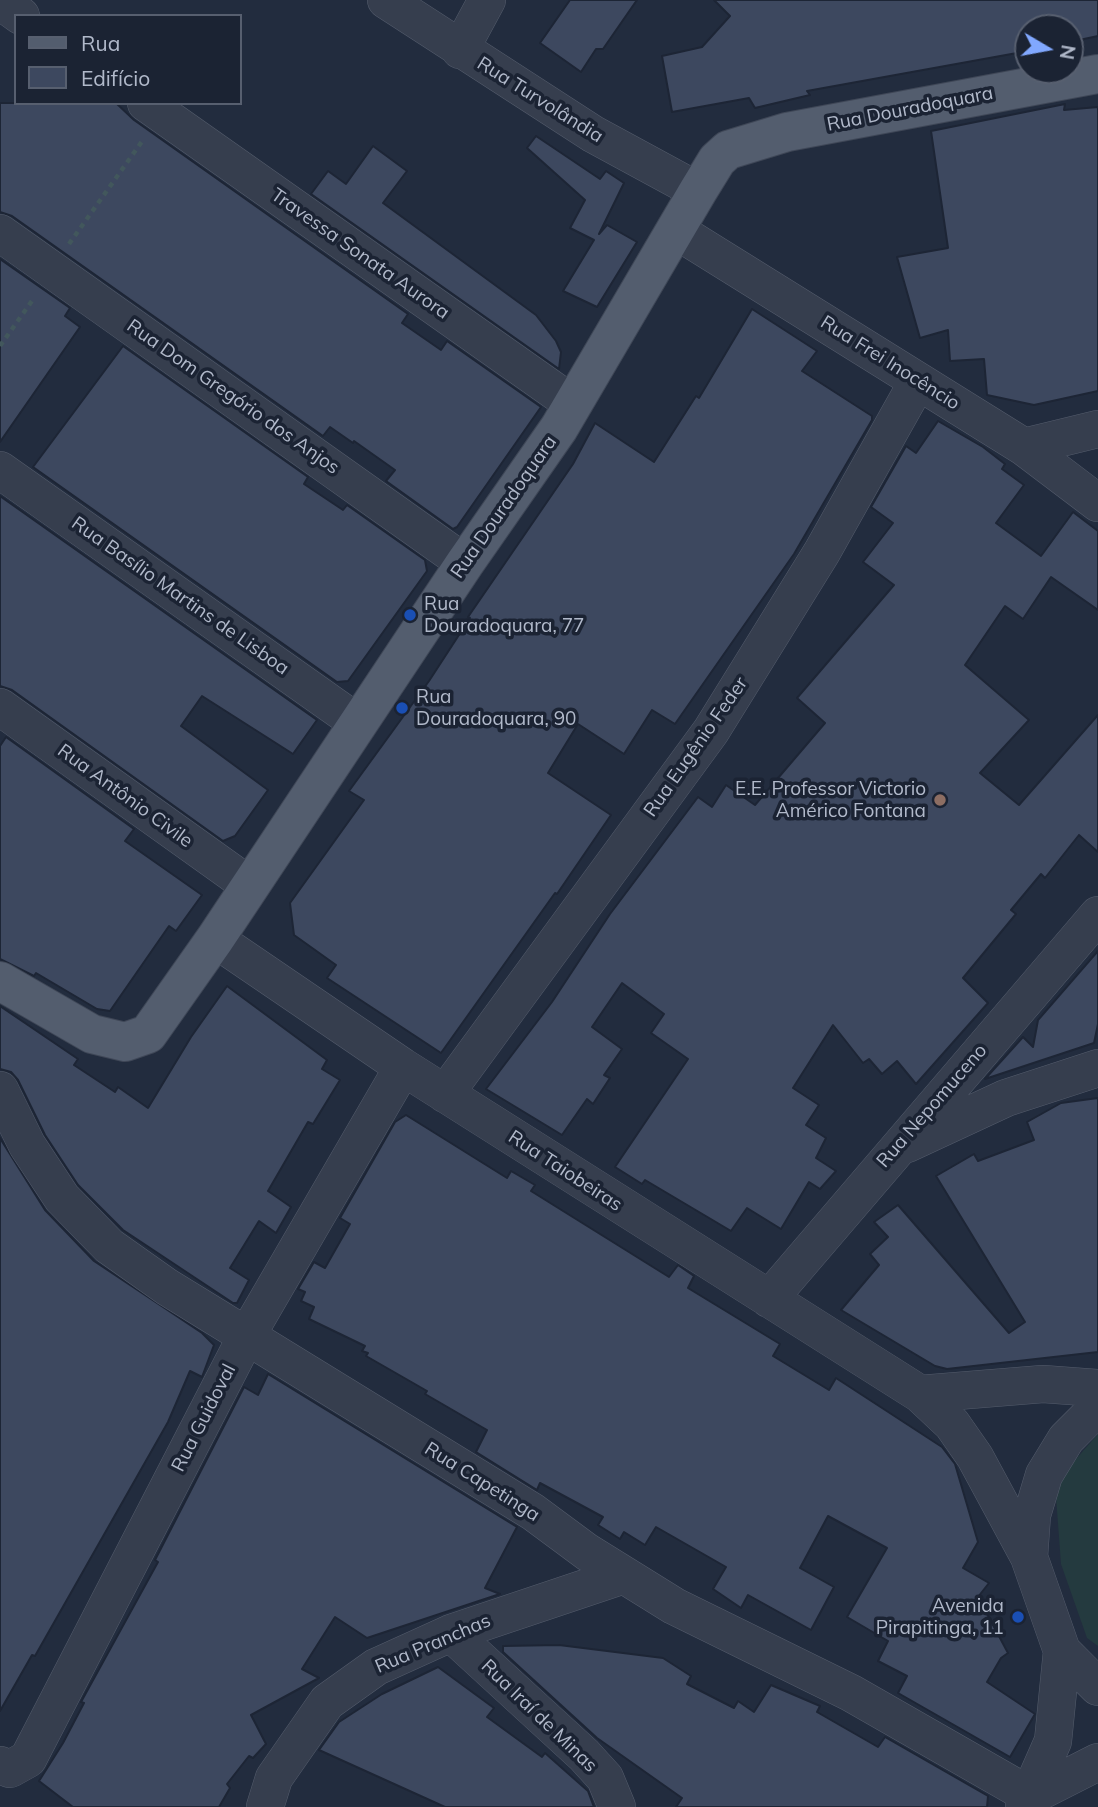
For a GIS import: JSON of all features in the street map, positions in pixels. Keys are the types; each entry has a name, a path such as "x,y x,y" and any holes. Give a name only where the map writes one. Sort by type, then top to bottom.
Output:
{"main road":[{"name":"Rua Douradoquara","path":"0,981 92,1034 125,1042 148,1034 215,939 573,404 677,231 698,191 717,160 728,150 787,132 1098,74"}],"street":[{"name":"Rua Turvolândia","path":"386,0 593,134 698,191"},
{"path":"460,50 487,0"},
{"path":"0,1 18,14"},
{"name":"Travessa Sonata Aurora","path":"154,109 573,404"},
{"name":"Rua Frei Inocêncio","path":"677,231 1024,447 1098,503"},
{"name":"Rua Dom Gregório dos Anjos","path":"0,233 465,563"},
{"name":"Rua Eugênio Feder","path":"445,1094 711,731 822,552 918,381"},
{"path":"1024,447 1098,429"},
{"name":"Rua Basílio Martins de Lisboa","path":"0,470 359,723"},
{"name":"Rua Antônio Civile","path":"0,707 249,885"},
{"name":"Rua Nepomuceno","path":"769,1299 1098,915"},
{"name":"Rua Taiobeiras","path":"215,939 403,1067 920,1394 952,1424 975,1457 1029,1557"},
{"name":"Rua Guidoval","path":"5,1767 28,1759 246,1337 403,1067"},
{"path":"895,1150 1006,1098 1098,1068"},
{"name":"Rua Capetinga","path":"0,1090 27,1145 62,1198 109,1246 246,1337 533,1512 674,1606 851,1693 1028,1801"},
{"path":"920,1394 1043,1384 1098,1388"},
{"path":"1028,1801 1053,1741 1062,1651 1029,1557 1032,1515 1044,1475 1066,1439 1098,1407"},
{"name":"Rua Pranchas","path":"265,1807 274,1778 327,1702 376,1667 451,1633 624,1575"},
{"name":"Rua Iraí de Minas","path":"451,1633 584,1755 604,1779 617,1807"},
{"path":"1062,1651 1098,1687"},
{"path":"1028,1801 1098,1762"}],"path":[{"path":"0,346 154,109"}],"green space":[{"path":"1098,1434 1098,1646 1087,1638 1061,1564 1055,1483"}],"building":[{"path":"570,0 637,0 603,49 596,49 581,72 540,43"},
{"path":"714,0 1098,0 1098,36 1084,39 1084,14 1014,14 1014,54 807,91 810,95 755,108 749,98 672,112 662,56 702,47 730,16"},
{"path":"0,103 118,105 134,120 408,314 402,323 441,350 447,341 541,407 453,529 386,481 395,470 354,441 353,443 330,427 323,436 12,216 0,212"},
{"path":"1065,104 1064,110 1098,107 1098,391 1034,405 987,395 984,359 950,361 948,330 920,338 897,257 948,248 931,131"},
{"path":"536,136 600,179 606,171 624,183 599,234 607,225 637,242 597,307 563,291 594,240 570,228 585,200 527,148"},
{"path":"373,146 407,171 383,203 536,315 561,352 559,369 311,194 328,171 346,184"},
{"path":"0,259 70,308 65,316 80,327 0,442"},
{"path":"752,309 817,351 802,371 872,416 872,420 794,554 675,724 652,710 624,754 578,724 548,773 611,815 441,1053 327,978 336,965 294,935 290,903 364,800 349,791 429,681 470,618 468,617 573,464 595,423 654,462 696,396 699,398"},
{"path":"123,346 308,477 304,484 343,510 347,505 425,560 427,571 348,681 337,682 33,467"},
{"path":"938,421 983,447 1005,464 1002,469 1024,485 996,523 1041,556 1073,512 1098,531 1098,610 1051,577 1023,619 1005,606 965,665 1029,720 980,773 1019,805 1098,715 1098,852 1079,835 1045,878 1041,874 1011,910 1016,914 963,978 988,1003 916,1084 897,1061 882,1074 869,1059 863,1063 833,1025 793,1088 819,1105 806,1125 826,1138 816,1158 836,1171 820,1189 809,1182 781,1229 747,1208 731,1231 645,1180 642,1184 615,1167 688,1059 651,1033 664,1014 622,983 592,1027 622,1049 604,1075 610,1078 593,1104 587,1099 562,1135 486,1089 552,1002 610,914 698,797 712,807 726,785 755,805 825,723 797,698 894,585 863,562 893,523 871,507 906,446 916,453"},
{"path":"0,496 317,720 293,754 202,696 181,726 268,790 235,836 223,841 12,690 0,686"},
{"path":"6,737 134,829 125,841 202,895 176,931 169,926 110,1011 97,1009 36,973 34,976 0,959 0,746"},
{"path":"1098,951 1098,1024 1094,1043 985,1079 1023,1037 1033,1047 1038,1020"},
{"path":"227,986 327,1060 322,1069 340,1080 313,1124 308,1122 268,1191 291,1207 276,1233 259,1221 230,1268 249,1280 237,1303 233,1303 123,1230 78,1185 45,1135 18,1080 11,1072 0,1069 0,1006 78,1059 74,1065 115,1092 118,1087 148,1108 191,1037"},
{"path":"1098,1098 1098,1352 947,1369 935,1366 841,1310 879,1265 870,1254 888,1237 874,1222 898,1205 1009,1333 1025,1322 936,1176 974,1154 978,1161 1034,1140 1027,1122 1061,1103"},
{"path":"406,1115 507,1178 511,1171 535,1185 531,1191 669,1277 678,1265 694,1276 688,1288 780,1344 773,1356 829,1390 836,1378 942,1447 955,1464 978,1542 963,1568 989,1583 978,1597 1008,1653 1001,1658 987,1682 1035,1714 1010,1757 898,1693 907,1676 878,1661 888,1641 847,1617 887,1548 828,1516 800,1568 834,1587 811,1630 748,1595 741,1608 713,1589 726,1567 656,1527 645,1545 624,1532 620,1539 598,1525 603,1517 540,1483 537,1490 476,1452 487,1430 366,1356 368,1353 362,1351 365,1346 309,1319 314,1307 301,1301 305,1292 298,1289 314,1262 325,1268 350,1224 340,1218 395,1122"},
{"path":"0,1138 45,1210 94,1261 202,1333 214,1345 202,1377 190,1371 168,1422 35,1656 32,1655 0,1711"},
{"path":"268,1374 517,1527 485,1588 500,1594 367,1638 335,1617 302,1669 319,1678 251,1715 266,1744 253,1758 249,1756 227,1784 230,1788 219,1807 73,1807 39,1781 63,1743 84,1703 81,1702 158,1562 155,1560 244,1387 258,1395"},
{"path":"559,1645 663,1658 691,1676 687,1684 734,1708 738,1701 754,1712 771,1685 820,1706 817,1712 878,1747 885,1737 988,1796 987,1807 676,1807 682,1798 597,1738 503,1652 503,1646"},
{"path":"438,1667 494,1708 487,1717 542,1757 545,1753 588,1791 594,1807 445,1807 319,1750 339,1722 382,1694"}],"place":[{"name":"Rua Douradoquara, 77","path":"410,615"},
{"name":"Rua Douradoquara, 90","path":"402,708"},
{"name":"E.E. Professor Victorio Américo Fontana","path":"940,800"},
{"name":"Avenida Pirapitinga, 11","path":"1018,1617"}]}
